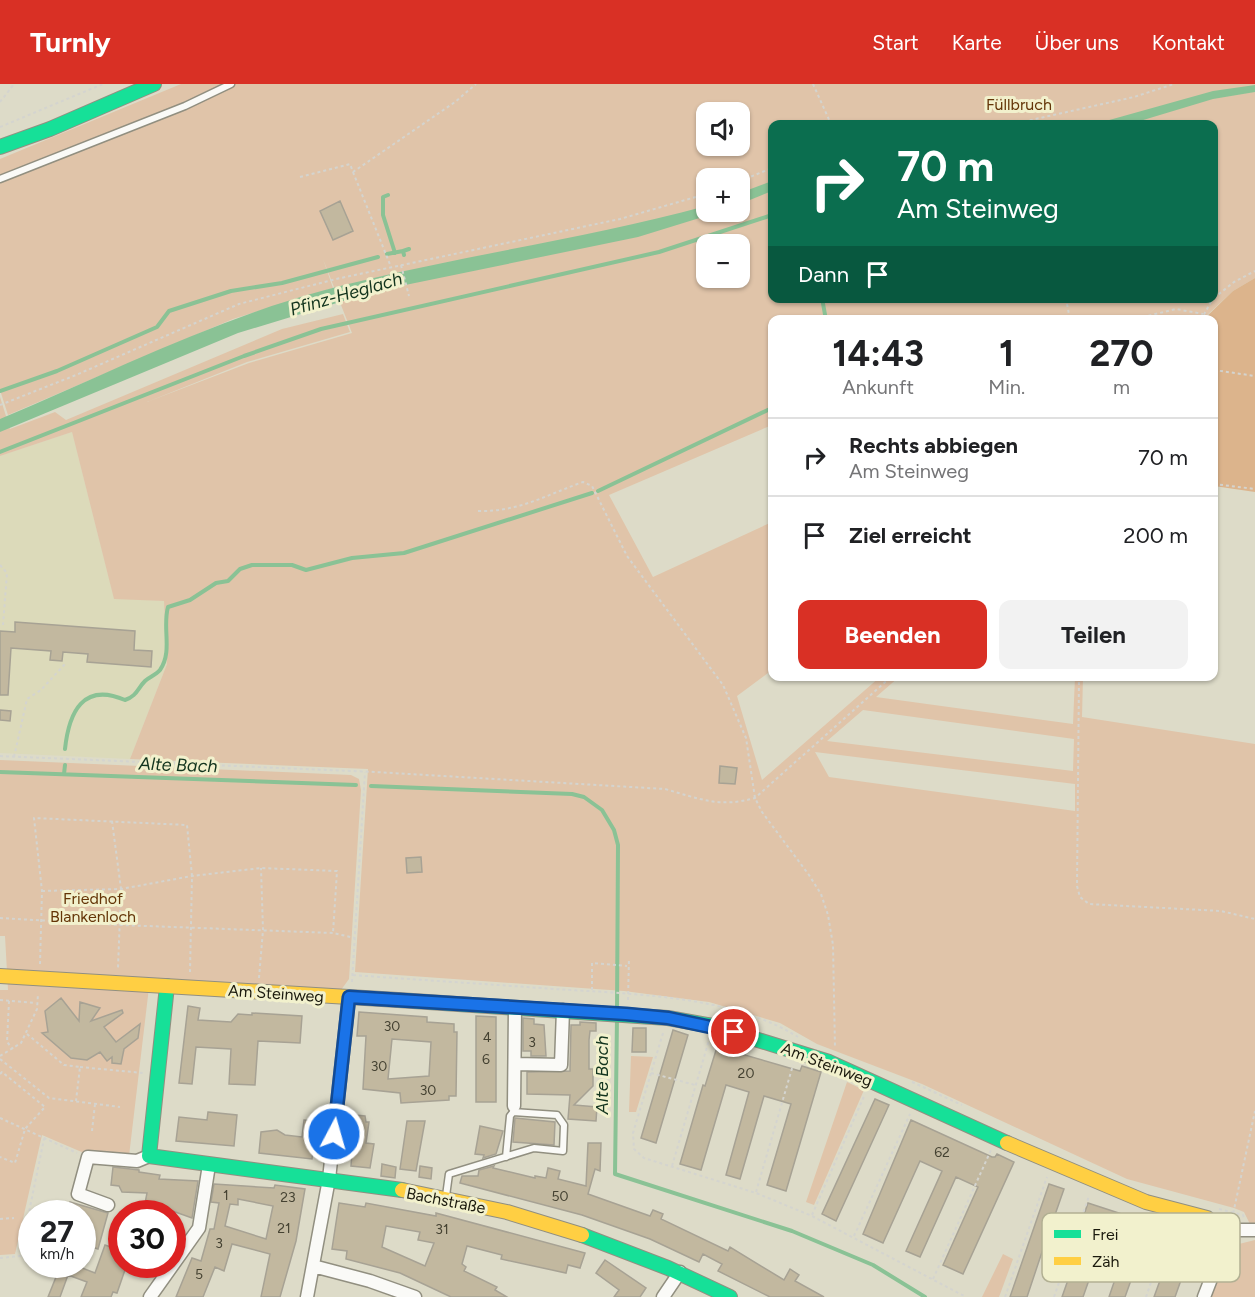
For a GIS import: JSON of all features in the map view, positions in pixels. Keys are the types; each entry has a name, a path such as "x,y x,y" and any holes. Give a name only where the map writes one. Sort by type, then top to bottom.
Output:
{"street":[{"path":"0,147 50,129 154,84"},
{"name":"Am Steinweg","path":"0,976 564,1010 668,1018 713,1026 829,1062 1094,1182 1146,1202 1186,1213"},
{"path":"149,1156 167,986"},
{"path":"307,1297 328,1179 349,997"},
{"path":"514,1109 515,1008"},
{"path":"516,1064 561,1065 564,1010"},
{"name":"Bachstraße","path":"88,1157 137,1161 149,1156 328,1179 446,1199 567,1230 680,1272 730,1297"},
{"path":"88,1157 78,1194 108,1205"},
{"path":"150,1297 200,1228 209,1165"},
{"path":"313,1266 370,1281 415,1297"},
{"path":"663,1297 680,1272"},
{"path":"1204,1297 1210,1282"}],"lane":[{"path":"0,179 185,106 231,84"},
{"path":"446,1199 449,1174 506,1157 534,1148 563,1151 564,1125 557,1115 514,1109 510,1116 506,1157"}],"path":[{"path":"0,102 14,84"},
{"path":"0,127 103,84"},
{"path":"353,172 454,102 476,84"},
{"path":"813,84 829,120"},
{"path":"1031,120 1134,97 1174,84"},
{"path":"300,177 350,164 391,267"},
{"path":"750,177 768,170"},
{"path":"0,405 76,375 239,304 391,267 620,219 696,197"},
{"path":"401,265 409,296"},
{"path":"1218,294 1234,282 1255,271"},
{"path":"1151,315 1176,309 1203,315 1210,303"},
{"path":"1218,371 1255,376"},
{"path":"478,511 520,506 583,482 592,486 637,572 723,685 746,738 755,798 762,812 821,894 828,915 833,945 836,1041 829,1062"},
{"path":"1218,484 1255,489"},
{"path":"0,565 7,573 3,625"},
{"path":"14,757 27,699 41,690 65,664"},
{"path":"0,756 375,772 665,789 710,801 733,804 755,798 886,681"},
{"path":"1079,681 1077,886 1080,897 1089,904 1221,911 1255,919"},
{"path":"365,772 353,975 628,994 626,966 629,958"},
{"path":"120,1107 49,1098 0,1058 21,1043 37,1003 42,891 34,818 187,825 192,876 190,973"},
{"path":"112,821 121,889 118,968 127,969"},
{"path":"42,891 121,889 192,876 261,868 338,871 333,933"},
{"path":"249,977 260,978 263,930 261,868"},
{"path":"0,918 333,933 355,938"},
{"path":"31,962 40,963"},
{"path":"592,990 592,963 626,966"},
{"path":"0,1000 37,1003"},
{"path":"9,1001 7,1042 13,1049"},
{"path":"668,1018 633,1133 634,1149 644,1158 756,1193 812,1216 854,1236 966,1297"},
{"path":"672,1166 713,1026"},
{"path":"26,1034 64,1065 157,1075"},
{"path":"756,1193 797,1051"},
{"path":"76,1101 80,1067"},
{"path":"0,1157 15,1163 25,1129 45,1107 1,1072"},
{"path":"651,1073 696,1086"},
{"path":"812,1216 872,1080"},
{"path":"854,1236 916,1100"},
{"path":"92,1131 95,1104"},
{"path":"1234,1213 1255,1111"},
{"path":"0,1118 88,1157"},
{"path":"933,1279 997,1137"},
{"path":"0,1258 20,1256 44,1139"},
{"path":"1005,1297 1052,1163"},
{"path":"1084,1213 1094,1182"},
{"path":"0,1219 14,1218"},
{"path":"1054,1297 1059,1282"},
{"path":"1146,1297 1151,1282"}],"shaded area":[{"path":"1255,278 1255,492 1218,487 1218,315 1208,315 1233,291"},
{"path":"72,432 114,598 164,601 167,664 130,759 0,753 0,456"}],"green space":[{"name":"Füllbruch","path":"181,84 1255,84 1255,278 1233,291 1207,315 768,315 768,427 609,495 653,577 768,524 768,673 737,696 762,780 875,681 894,681 876,697 1073,724 1075,681 1083,681 1082,717 1255,744 1255,1224 1250,1224 1244,1212 1234,1208 1127,1179 922,1084 817,1044 780,1023 709,1002 624,991 355,972 368,769 130,759 167,664 164,601 114,599 72,432 0,456 0,397 10,429 55,412 66,420 282,329 343,314 350,332 247,362 147,402 249,363 352,333 323,259 333,288 233,319 8,415 0,390 0,159","holes":["863,710 1074,739 1073,771 827,741","815,752 1075,784 1075,811 829,777"]},
{"name":"Friedhof Blankenloch","path":"0,760 351,775 359,779 361,790 349,979 341,990 150,979 129,1156 84,1153 42,1135 27,1200 18,1200 18,1241 15,1254 0,1255 0,990 8,990 5,936 0,936"},
{"path":"631,1056 653,1057 636,1112 629,1112"},
{"path":"847,1082 864,1090 814,1205 806,1202"},
{"path":"1255,1240 1255,1297 1209,1297 1214,1282 1240,1282 1240,1244"},
{"path":"1003,1254 1013,1259 999,1297 982,1297"}],"water":[{"path":"1255,85 1255,92 1213,99 1143,120 1109,120 1213,91"},
{"path":"768,182 768,193 750,200 750,189"},
{"name":"Pfinz-Heglach","path":"696,209 696,219 638,237 376,291 238,333 0,432 0,419 201,332 283,302 372,278"}],"building":[{"path":"340,201 353,231 333,240 320,211"},
{"path":"15,622 135,631 134,650 152,651 151,667 87,662 88,654 63,652 62,661 50,660 51,651 11,648 8,695 0,695 0,631 15,632"},
{"path":"0,710 11,711 10,721 0,720"},
{"path":"720,766 737,768 735,784 719,783"},
{"path":"421,857 422,872 407,873 406,858"},
{"path":"61,998 79,1021 80,1002 100,1008 91,1021 122,1010 123,1013 104,1027 116,1042 140,1024 138,1038 124,1049 121,1064 112,1063 112,1057 107,1061 100,1052 87,1060 71,1058 42,1033 48,1032 45,1011"},
{"path":"188,1006 200,1008 198,1020 231,1022 238,1014 252,1015 252,1013 302,1016 300,1043 258,1041 255,1085 229,1084 231,1049 196,1047 192,1084 179,1083"},
{"path":"359,1012 427,1017 427,1022 454,1024 454,1032 457,1032 456,1096 449,1096 449,1100 401,1103 400,1093 363,1089 366,1036 357,1036","holes":["392,1039 431,1042 429,1076 388,1079"]},
{"path":"476,1016 496,1017 496,1102 476,1102"},
{"path":"523,1018 534,1019 534,1024 544,1025 546,1056 531,1056 531,1051 523,1051"},
{"path":"580,1022 596,1023 596,1031 590,1031 589,1040 589,1069 593,1069 593,1086 574,1105 597,1107 596,1121 568,1119 570,1095 527,1094 527,1072 570,1071 571,1025 580,1025"},
{"path":"633,1028 646,1028 646,1052 632,1052"},
{"path":"673,1030 688,1035 656,1143 641,1138"},
{"path":"717,1047 800,1071 802,1066 821,1072 786,1191 767,1185 791,1104 764,1096 740,1179 726,1175 749,1092 726,1085 701,1170 680,1164 703,1085 705,1086"},
{"path":"875,1099 889,1105 836,1221 822,1214"},
{"path":"208,1112 237,1115 234,1146 176,1141 179,1117 207,1120"},
{"path":"355,1115 365,1116 366,1122 369,1122 366,1143 374,1144 370,1168 351,1166"},
{"path":"515,1118 555,1122 554,1145 513,1142"},
{"path":"304,1120 316,1121 312,1159 259,1153 261,1132 277,1130 285,1135 302,1137"},
{"path":"911,1120 992,1157 997,1154 1014,1162 963,1274 943,1265 978,1187 956,1177 920,1257 906,1251 942,1171 920,1161 883,1243 863,1234"},
{"path":"407,1121 425,1121 416,1171 400,1169"},
{"path":"480,1126 503,1131 496,1154 483,1158 484,1155 475,1154"},
{"path":"588,1143 601,1143 600,1171 595,1169 588,1194 650,1216 653,1210 663,1214 661,1219 728,1251 730,1247 784,1280 790,1269 799,1275 795,1281 824,1297 770,1297 718,1271 722,1264 703,1254 699,1262 650,1239 582,1215 460,1183 462,1176 478,1176 479,1170 494,1166 493,1168 535,1178 535,1176 546,1178 548,1168 560,1171 558,1179 586,1186"},
{"path":"382,1164 396,1167 395,1178 381,1176"},
{"path":"420,1166 432,1168 431,1179 419,1177"},
{"path":"113,1167 160,1175 159,1179 198,1181 192,1218 186,1216 186,1200 146,1200 147,1193 122,1192 119,1186 111,1185"},
{"path":"214,1184 274,1188 275,1185 305,1189 296,1241 280,1297 261,1297 270,1254 232,1244 224,1271 215,1267 203,1297 176,1297 184,1278 186,1278 192,1258 201,1261 210,1229 214,1229 219,1203 211,1202","holes":["238,1199 273,1206 266,1239 225,1226 230,1204 238,1205"]},
{"path":"1049,1184 1064,1189 1056,1213 1042,1213 1042,1253 1027,1297 1010,1297"},
{"path":"339,1203 365,1207 366,1203 436,1216 436,1213 585,1253 580,1268 568,1265 566,1273 501,1259 502,1255 467,1246 462,1264 466,1267 464,1271 497,1287 495,1290 507,1297 451,1297 400,1273 346,1259 347,1251 332,1249","holes":["386,1226 420,1232 418,1240 434,1243 425,1266 382,1247"]},
{"path":"1088,1203 1119,1213 1085,1213"},
{"path":"96,1210 108,1213 98,1249 96,1248"},
{"path":"105,1245 108,1246 108,1278 122,1278 117,1293 113,1292 111,1297 81,1297 87,1282 76,1278 96,1278 96,1270"},
{"path":"605,1260 646,1288 640,1297 614,1297 619,1290 596,1273"},
{"path":"56,1278 67,1278 60,1297 48,1297"},
{"path":"1067,1282 1088,1282 1083,1297 1062,1297"},
{"path":"1114,1282 1130,1282 1125,1297 1109,1297"},
{"path":"1159,1282 1180,1282 1175,1297 1154,1297"}],"waterway":[{"path":"388,195 383,197 383,215 395,253"},
{"path":"0,452 244,356 321,329 659,252 768,216"},
{"path":"403,251 409,249"},
{"path":"387,254 403,251 404,255"},
{"path":"0,391 57,371 157,327 169,311 231,291 282,283 378,257"},
{"path":"823,303 825,315"},
{"path":"598,491 768,410"},
{"path":"65,749 70,723 81,704 98,695 111,695 125,700 160,670 166,655 168,607 190,600 216,583 228,581 240,569 252,565 292,565 306,570 352,558 404,553 592,493"},
{"path":"64,774 65,765"},
{"name":"Alte Bach","path":"0,772 356,785"},
{"name":"Alte Bach","path":"371,786 572,794 584,797 602,810 614,830 618,845 617,1010"},
{"name":"Alte Bach","path":"617,1017 615,1174 792,1231 873,1265 925,1297"}],"traffic: fast":[{"path":"0,147 50,129 154,84"},
{"path":"167,986 149,1156 402,1190"},
{"path":"398,1000 668,1018 713,1026 829,1062 1007,1143"},
{"path":"582,1235 668,1268 730,1297"}],"traffic: slow":[{"path":"0,976 398,1000"},
{"path":"1007,1143 1146,1202 1188,1213"},
{"path":"402,1190 507,1212 582,1235"}],"route":[{"path":"334,1134 349,997 626,1014 668,1018 734,1032"}]}
